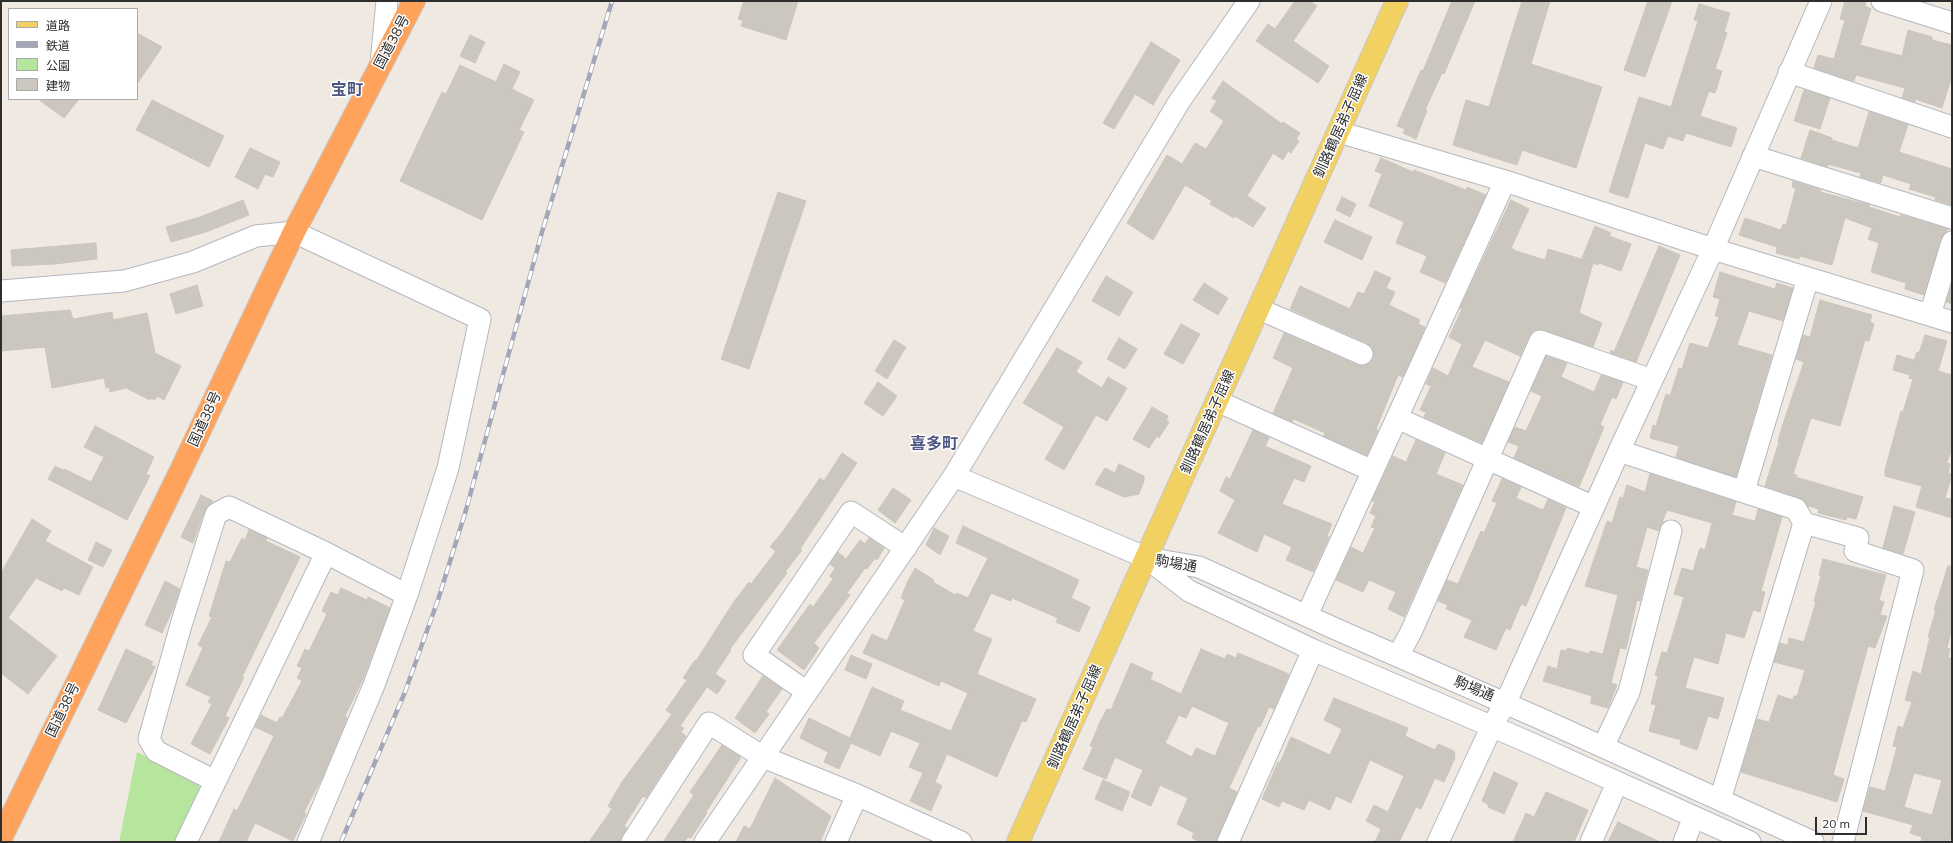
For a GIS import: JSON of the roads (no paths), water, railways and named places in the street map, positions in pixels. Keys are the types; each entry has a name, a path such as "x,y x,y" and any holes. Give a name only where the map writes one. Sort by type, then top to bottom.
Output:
{"highway":[{"name":"国道38号","path":"1,838 7,810 181,470 294,232 414,1"}],"main road":[{"name":"釧路鶴居弟子屈線","path":"1018,842 1397,1"}],"street":[{"path":"381,63 387,1"},
{"path":"706,842 954,476 1179,102 1249,1"},
{"path":"1438,842 1492,726 1506,702 1619,451 1713,249 1788,72 1821,1"},
{"path":"1882,1 1952,23"},
{"path":"1788,72 1952,127"},
{"path":"1339,132 1505,181 1713,249 1952,322"},
{"path":"1753,156 1952,218"},
{"path":"1307,615 1505,181"},
{"path":"1,291 124,281 193,262 256,236 294,232 480,319 448,468 407,595 374,685 308,842"},
{"path":"1930,315 1952,242"},
{"path":"1744,491 1808,278"},
{"path":"1258,309 1362,354"},
{"path":"1398,656 1540,341 1652,380"},
{"path":"1217,401 1373,471"},
{"path":"1397,418 1594,507"},
{"path":"1619,451 1796,509 1804,523 1858,538 1855,551 1913,570 1842,842"},
{"path":"954,476 1147,558"},
{"path":"215,781 156,750 149,739 181,625 216,514 229,507 326,553 407,595"},
{"path":"807,692 754,655 851,512 906,548"},
{"path":"1720,800 1804,523"},
{"path":"1602,747 1629,692 1671,531"},
{"path":"186,842 326,553"},
{"name":"駒場通","path":"1147,558 1199,567 1398,656 1506,702 1720,800 1802,840"},
{"name":"駒場通","path":"1147,558 1188,591 1313,650 1492,726 1750,842"},
{"path":"1228,842 1313,650"},
{"path":"632,842 709,723 763,757 857,795 961,842"},
{"path":"1591,842 1617,783"},
{"path":"836,842 857,795"},
{"path":"1684,842 1694,817"}],"railway":[{"path":"341,842 405,692 438,600 466,510 542,232 612,1"}],"district":[{"name":"宝町","path":"347,90"},
{"name":"喜多町","path":"934,444"}]}
